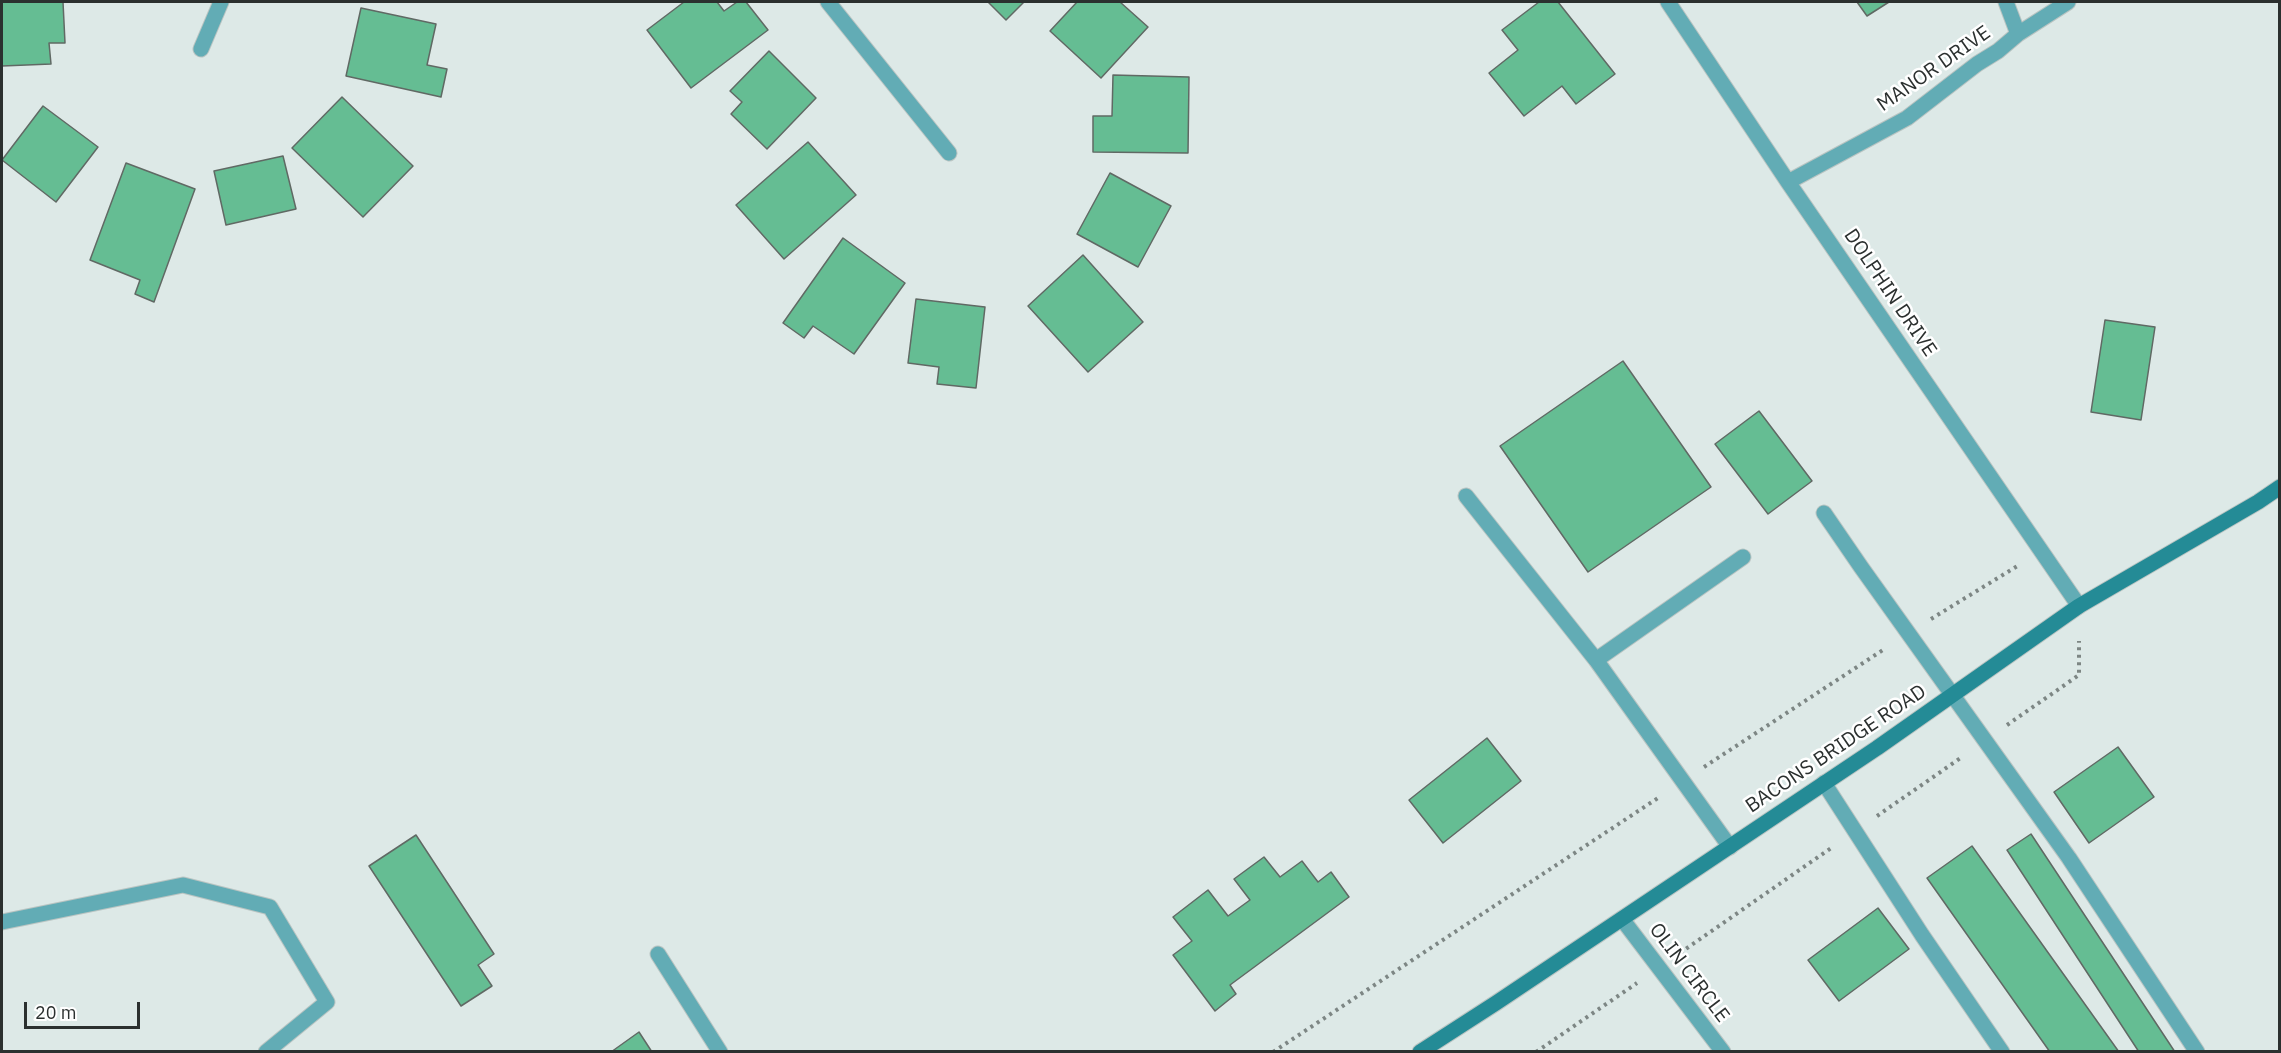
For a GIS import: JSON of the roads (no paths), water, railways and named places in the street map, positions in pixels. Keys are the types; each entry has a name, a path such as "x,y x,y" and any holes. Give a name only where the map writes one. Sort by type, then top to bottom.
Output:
{"main road":[{"name":"BACONS BRIDGE ROAD","path":"1420,1052 1730,847 2079,606 2280,487"}],"street":[{"path":"201,49 221,2"},
{"path":"828,2 949,153"},
{"name":"DOLPHIN DRIVE","path":"1668,2 1788,182 2079,606"},
{"path":"2006,2 2018,34"},
{"name":"MANOR DRIVE","path":"1788,182 1907,118 2018,34 2068,2"},
{"path":"1466,496 1596,660 1730,847"},
{"path":"1824,513 2069,858 2197,1052"},
{"path":"1596,660 1743,557"},
{"path":"1824,783 1922,935 2002,1052"},
{"path":"2,922 183,885 270,907 327,1002 266,1052"},
{"name":"OLIN CIRCLE","path":"1622,919 1723,1052"},
{"path":"658,954 720,1052"}]}
